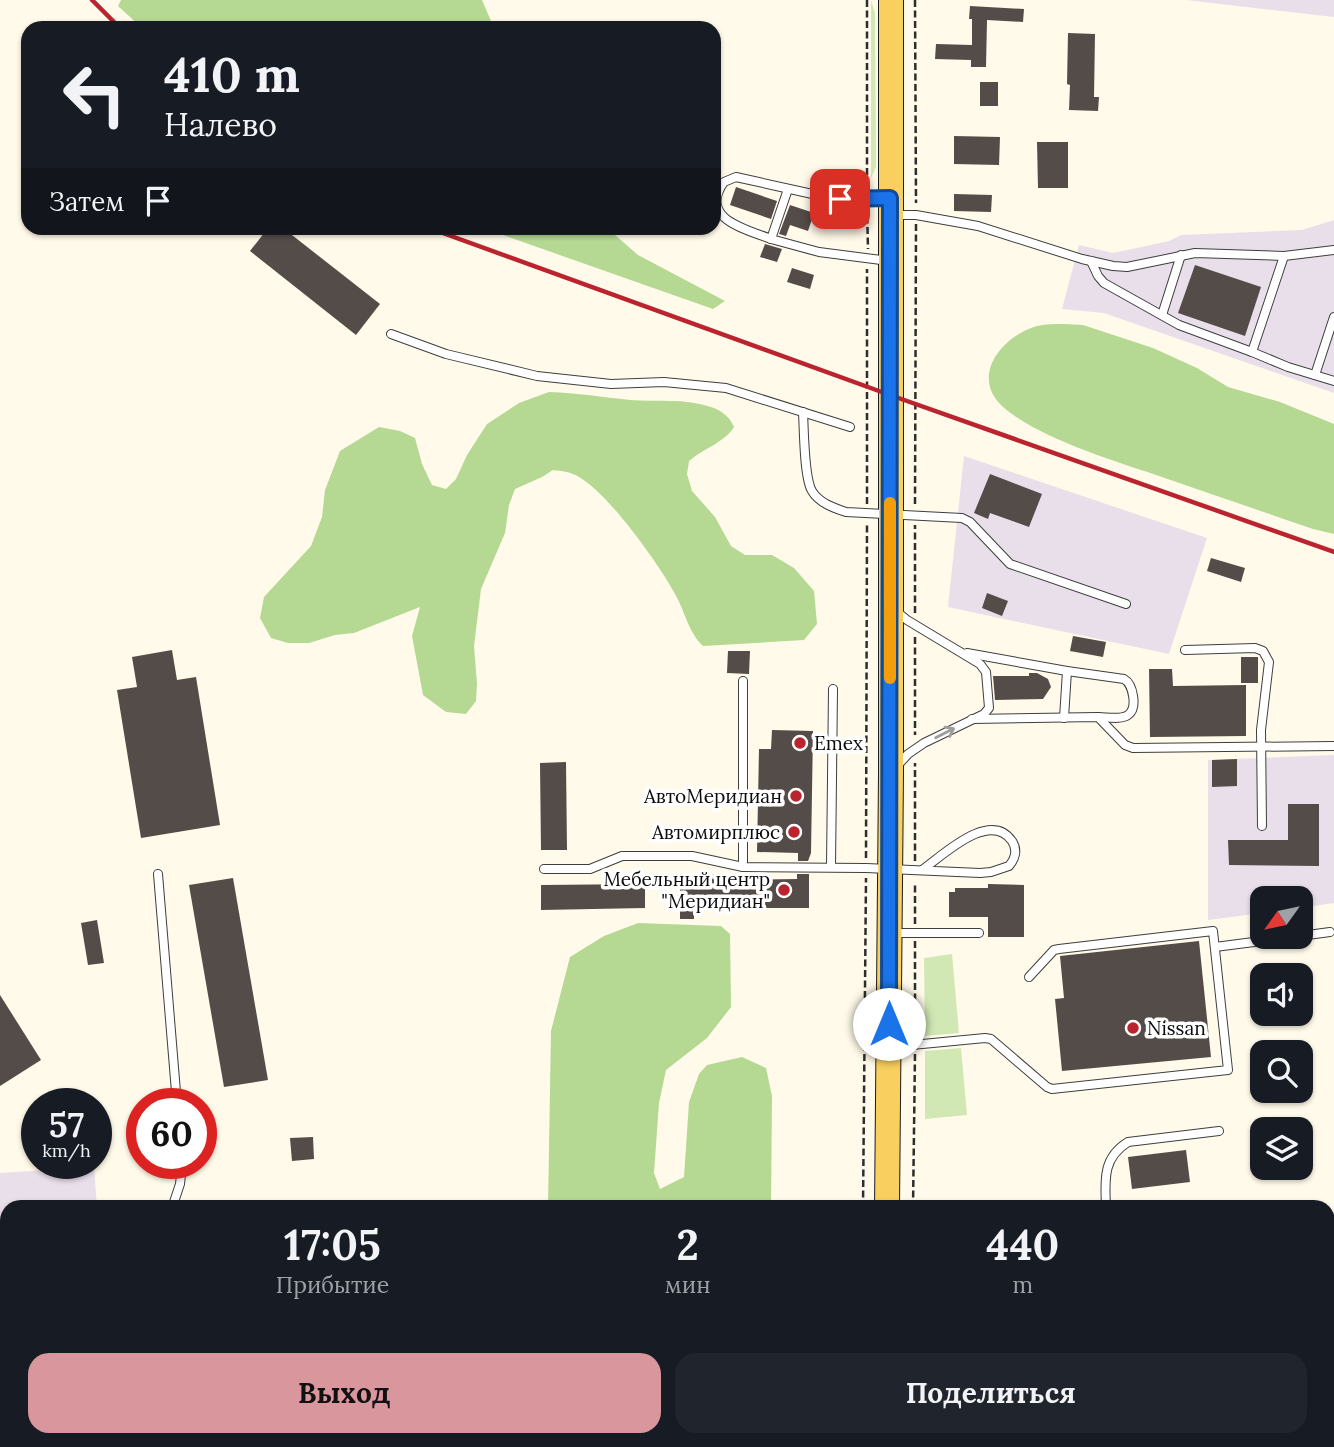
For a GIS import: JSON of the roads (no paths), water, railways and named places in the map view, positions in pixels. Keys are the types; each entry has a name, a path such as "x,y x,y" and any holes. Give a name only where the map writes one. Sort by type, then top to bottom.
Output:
{"main road":[{"path":"887,1200 889,933 878,868 891,774 890,605 878,513 879,260 891,0"}],"lane":[{"path":"721,187 729,178 736,177 840,199 883,204 916,215 978,226 1091,261 1127,267 1195,253 1283,256 1334,250"},
{"path":"771,239 788,189"},
{"path":"721,213 724,218 771,239 819,252 879,260"},
{"path":"1162,315 1181,255"},
{"path":"1252,352 1283,256"},
{"path":"1091,261 1104,282 1179,324 1334,381"},
{"path":"1315,375 1334,317"},
{"path":"391,334 446,354 537,376 611,384 697,384 726,388 850,427"},
{"path":"803,412 808,480 812,491 828,505 836,509 966,519 1010,564 1126,604"},
{"path":"890,605 915,625 980,664 986,672 989,708 984,715 915,749 891,774"},
{"path":"1185,650 1255,648 1263,651 1269,662 1260,748 1262,826"},
{"path":"961,652 1124,679 1132,686 1132,711 1122,717 972,719"},
{"path":"1064,718 1067,671"},
{"path":"743,681 743,867"},
{"path":"831,867 833,689"},
{"path":"1098,717 1125,745 1133,748 1334,746"},
{"path":"544,869 590,869 622,856 692,856 743,867 992,872 1009,866 1016,855 1015,846 1006,834 978,832 919,870"},
{"path":"158,874 176,1088"},
{"path":"888,1047 985,1038 1052,1089 1228,1070 1213,931 1059,948 1029,977"},
{"path":"1313,934 1330,932"},
{"path":"889,933 979,933"},
{"path":"1215,947 1250,942"},
{"path":"1106,1200 1105,1173 1119,1147 1128,1142 1219,1131"},
{"path":"175,1200 180,1179"}],"railway":[{"path":"92,0 113,21"},
{"path":"448,235 1334,552"}],"place":[{"name":"Emex","path":"800,743"},
{"name":"АвтоМеридиан","path":"796,796"},
{"name":"Автомирплюс","path":"794,832"},
{"name":"Мебельный центр \"Меридиан\"","path":"784,890"},
{"name":"Nissan","path":"1133,1028"}]}
